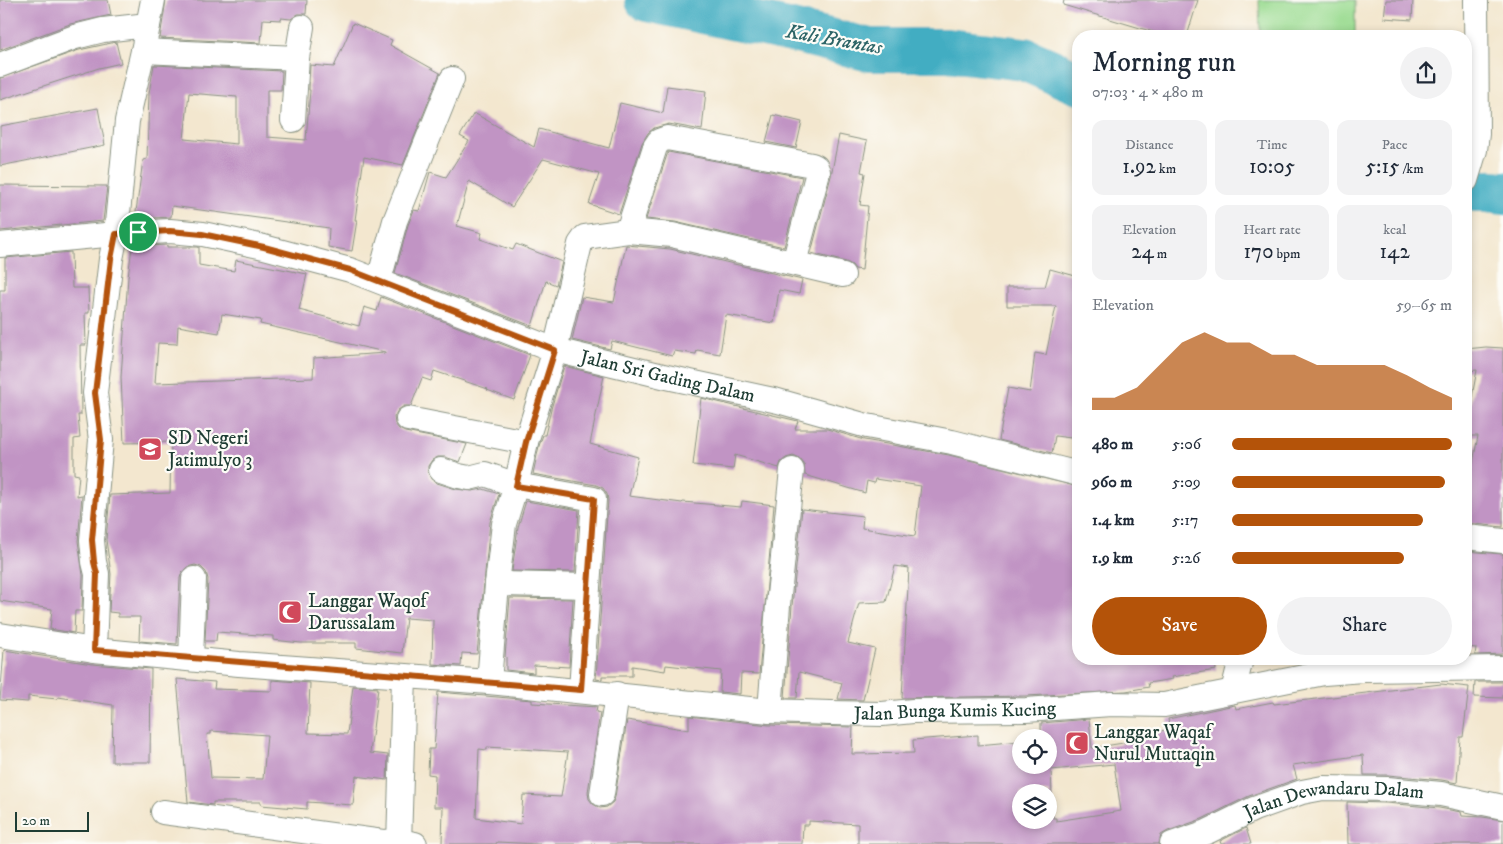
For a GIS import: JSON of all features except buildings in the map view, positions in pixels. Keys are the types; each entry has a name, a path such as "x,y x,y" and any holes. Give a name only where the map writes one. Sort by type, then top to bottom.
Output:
{"street":[{"path":"94,650 97,574 92,540 101,440 95,393 111,259 116,234 127,121 153,0"},
{"path":"1472,156 1477,134 1476,0"},
{"path":"0,65 75,37 103,30 148,25"},
{"path":"293,120 297,58 302,27"},
{"path":"143,51 297,58"},
{"path":"379,280 395,221 452,79"},
{"path":"628,231 655,148 659,141 667,138 812,165 816,167 818,172 794,263"},
{"name":"Jalan Sri Gading Dalam","path":"0,245 170,231 202,234 308,258 350,270 555,350 778,401 867,426 952,442 1072,472"},
{"path":"489,682 504,524 516,486 526,442 555,350 580,244 585,237 628,231 672,235 844,275"},
{"path":"408,418 526,442"},
{"path":"441,470 469,478 485,474 516,486 594,499 581,690"},
{"path":"770,711 778,605 792,470"},
{"path":"1472,538 1503,541"},
{"path":"191,659 194,579"},
{"path":"497,584 588,586"},
{"name":"Jalan Bunga Kumis Kucing","path":"0,635 94,650 581,690 770,711 882,714 913,711 1026,710 1111,704 1164,705 1324,673 1364,670 1503,668"},
{"path":"1233,691 1240,665"},
{"path":"163,812 383,842 404,843 404,676"},
{"path":"602,794 617,694"},
{"name":"Jalan Dewandaru Dalam","path":"1172,844 1207,832 1254,809 1302,792 1323,788 1388,789 1441,794 1503,807"}],"green space":[{"path":"1259,0 1355,0 1355,30 1260,30"}],"waterway":[{"name":"Kali Brantas","path":"647,0 797,32 870,50 947,50 1024,59 1072,80"},
{"name":"Kali Brantas","path":"1472,190 1503,193"}],"place":[{"name":"SD Negeri Jatimulyo 3","path":"150,449"},
{"name":"Langgar Waqof Darussalam","path":"290,612"},
{"name":"Langgar Waqaf Nurul Muttaqin","path":"1077,743"}],"route":[{"path":"170,231 202,234 308,258 379,280 555,350 526,442 516,486 594,499 581,690 239,664 94,650 97,574 92,540 101,440 95,393 111,259 116,234 138,232 170,231"}]}
